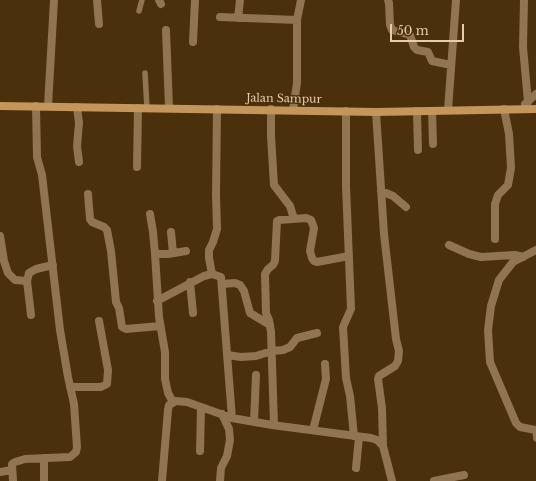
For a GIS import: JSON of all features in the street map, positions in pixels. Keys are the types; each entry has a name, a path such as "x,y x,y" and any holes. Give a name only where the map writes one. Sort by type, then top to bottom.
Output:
{"main road":[{"name":"Jalan Sampur","path":"0,106 217,108 376,112 536,109"}],"street":[{"path":"48,106 54,0"},
{"path":"97,0 99,24"},
{"path":"193,42 195,0"},
{"path":"238,18 240,0"},
{"path":"293,110 297,83 297,20 301,0"},
{"path":"388,0 390,25 392,30 410,35 414,47 417,50 428,52 432,61 451,65"},
{"path":"448,110 456,0"},
{"path":"524,0 523,47 528,102"},
{"path":"220,17 297,20"},
{"path":"166,30 169,108"},
{"path":"520,109 536,94"},
{"path":"13,481 12,464 20,460 70,457 76,452 77,447 74,404 60,330 42,175 37,157 34,106"},
{"path":"78,107 79,162"},
{"path":"137,167 138,108"},
{"path":"212,274 209,250 217,229 217,108"},
{"path":"271,109 274,185 290,206 294,219"},
{"path":"495,239 495,204 498,195 508,185 511,168 509,134 504,109"},
{"path":"346,111 346,186 351,309 343,327 346,378 357,436 356,468"},
{"path":"417,111 418,150"},
{"path":"432,111 433,144"},
{"path":"376,112 388,270 396,339 399,351 398,360 395,366 379,376 378,379 382,408 383,446 392,481"},
{"path":"381,191 393,196 406,207"},
{"path":"88,194 90,219 92,222 104,226 107,230 111,251 116,302 119,308 122,327 126,329 160,326"},
{"path":"150,214 155,254 157,301 165,352 166,379 168,393 173,402"},
{"path":"274,425 272,351 270,325 266,313 265,274 275,261 277,221 306,218 311,220 314,228 310,252 314,261 317,262 349,256"},
{"path":"171,232 173,253"},
{"path":"0,236 4,261 8,273 15,280 27,281"},
{"path":"449,245 469,254 481,257 515,255 523,257"},
{"path":"536,250 513,262 499,280 491,306 488,330 490,362 516,423 520,427 536,430"},
{"path":"155,254 186,251"},
{"path":"31,315 27,281 29,273 36,269 53,265"},
{"path":"157,301 190,282 204,276 212,274 221,277 232,418"},
{"path":"190,282 193,313"},
{"path":"222,284 235,283 240,285 244,291 250,313 270,325"},
{"path":"70,387 101,387 107,384 108,370 99,321"},
{"path":"227,355 242,357 256,356 272,351 283,350 288,348 297,338 317,333"},
{"path":"313,430 326,379 325,364"},
{"path":"254,422 256,375"},
{"path":"162,481 164,442 168,410 169,405 173,402 184,402 232,418 254,422 371,438 377,440 383,446"},
{"path":"200,451 201,408"},
{"path":"222,414 229,429 230,440 227,456 221,468 220,481 223,481"},
{"path":"44,458 44,481"},
{"path":"0,472 12,470"},
{"path":"434,481 464,475"}],"lane":[{"path":"140,11 142,0"},
{"path":"145,73 147,108"},
{"path":"536,430 536,439"}]}
